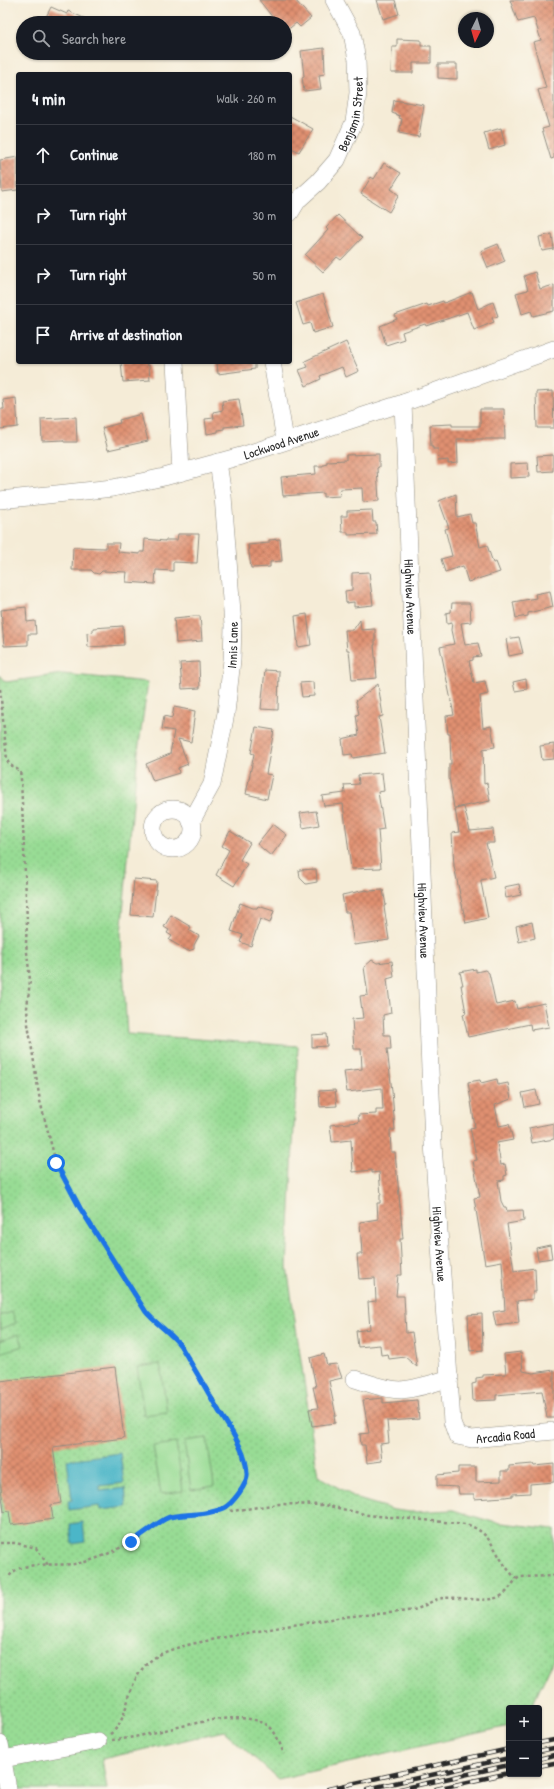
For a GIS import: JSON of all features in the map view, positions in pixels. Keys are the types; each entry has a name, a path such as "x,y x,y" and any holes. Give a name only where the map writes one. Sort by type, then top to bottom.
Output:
{"street":[{"name":"Benjamin Street","path":"293,202 337,160 354,122 358,93 357,60 352,33 334,0"},
{"name":"Lockwood Avenue","path":"0,500 113,488 182,472 403,403 554,349"},
{"path":"174,364 182,472"},
{"path":"272,364 285,440"},
{"name":"Highview Avenue","path":"403,403 433,1143 452,1422 457,1436"},
{"name":"Innis Lane","path":"191,822 212,784 226,713 231,666 232,625 223,496 218,462"},
{"path":"355,1379 399,1390 411,1389 450,1378"},
{"name":"Arcadia Road","path":"457,1436 472,1439 554,1431"},
{"path":"8,1789 1,1751 98,1741"}],"path":[{"path":"0,689 7,760 20,771 21,778 27,921 26,943 30,980 27,1008 28,1024 40,1101 56,1163 80,1208 146,1312 153,1320 172,1334 180,1345 243,1455 246,1463 246,1480 232,1502 225,1507 210,1512 169,1517 162,1520 154,1528 131,1542 88,1562 31,1565 15,1569 9,1577"},
{"path":"225,1507 232,1511 279,1504 325,1505 368,1515 466,1524 476,1528 486,1535 505,1567 516,1579"},
{"path":"0,1544 20,1544 36,1548 48,1565"},
{"path":"98,1741 117,1728 130,1690 141,1670 154,1658 169,1651 257,1631 343,1617 414,1610 439,1599 496,1598 506,1593 516,1579 527,1576 554,1576"},
{"path":"98,1741 128,1739 215,1720 246,1718 269,1725 276,1735 284,1754"}],"green space":[{"path":"62,674 148,682 138,751 121,934 127,1034 298,1046 287,1267 318,1476 358,1499 394,1510 410,1512 453,1510 493,1522 554,1529 554,1658 532,1705 506,1705 506,1727 278,1779 224,1731 102,1759 107,1789 0,1789 0,675 6,682"},
{"path":"12,1312 16,1323 0,1329 0,1316"},
{"path":"19,1334 23,1346 0,1353 0,1341"},
{"path":"160,1364 167,1412 144,1415 137,1367"},
{"path":"207,1438 214,1486 191,1490 184,1441"},
{"path":"176,1443 183,1491 161,1494 153,1446"}],"water":[{"path":"120,1453 124,1483 100,1486 100,1491 125,1488 127,1507 100,1510 99,1506 69,1510 68,1501 72,1500 67,1460"},
{"path":"83,1522 85,1542 72,1544 70,1524"}],"building":[{"path":"259,0 295,0 311,18 300,27 296,23 292,26 292,16 272,16"},
{"path":"377,0 395,0 399,14 383,19"},
{"path":"510,0 554,0 554,158 551,159 542,129 549,127 538,90 546,88 533,42 541,40 534,18 518,22"},
{"path":"51,7 67,14 68,11 79,16 46,16"},
{"path":"397,39 421,40 421,46 431,46 431,63 413,63 413,73 391,73 392,47 397,47"},
{"path":"324,48 325,74 319,75 321,89 304,91 301,51"},
{"path":"438,64 457,64 457,79 438,78"},
{"path":"394,100 424,105 419,137 399,133 402,119 399,118 400,116 392,113"},
{"path":"292,117 313,129 299,152 292,148"},
{"path":"501,128 505,145 489,150 484,133"},
{"path":"16,157 16,190 2,192 0,160"},
{"path":"384,163 401,173 391,189 399,195 389,212 361,194 371,177 374,179"},
{"path":"338,215 362,238 341,260 337,257 323,272 305,255 328,230 326,228"},
{"path":"552,234 554,249 542,251 539,237"},
{"path":"498,244 505,261 488,268 481,251"},
{"path":"535,272 540,289 554,285 554,311 533,316 531,311 522,314 516,293 528,290 524,276"},
{"path":"472,292 478,309 493,302 498,316 492,318 494,322 474,330 467,312 426,326 425,324 402,332 404,339 386,345 380,326 397,319 395,315 427,304 428,306 443,301 444,303"},
{"path":"323,294 333,327 313,333 310,323 303,325 296,303"},
{"path":"346,342 359,371 346,377 342,367 320,376 321,379 306,386 299,370 308,367 305,361"},
{"path":"121,364 149,365 150,380 123,382"},
{"path":"217,364 255,364 255,369 218,374"},
{"path":"553,391 554,428 537,428 536,392"},
{"path":"16,398 18,427 0,429 0,409 4,409 3,400"},
{"path":"239,399 243,425 224,427 224,429 218,430 218,432 207,434 205,419 214,418 213,412 223,410 222,401"},
{"path":"480,409 504,409 505,439 457,439 458,463 448,464 448,460 439,461 438,449 433,449 433,446 431,446 430,425 452,424 452,426 480,426"},
{"path":"141,414 148,441 108,450 102,428 120,423 119,420"},
{"path":"76,417 77,442 64,442 63,440 42,441 41,419"},
{"path":"379,454 379,467 377,468 379,501 363,502 362,488 341,489 339,490 340,496 323,497 323,493 283,496 281,477 316,474 315,466 323,466 323,464 327,463 327,461 346,460 346,455"},
{"path":"553,455 553,471 538,472 537,456"},
{"path":"528,463 529,477 510,478 510,464"},
{"path":"456,494 457,517 470,514 472,523 475,523 480,547 487,545 493,563 496,562 500,572 468,582 463,566 445,572 441,559 452,556 445,529 449,528 439,501"},
{"path":"372,510 373,522 376,522 377,534 348,535 348,532 342,532 341,516 347,516 347,511"},
{"path":"178,534 199,534 197,563 173,562 173,571 156,570 155,584 126,582 127,572 102,571 99,574 94,573 91,570 72,570 73,547 106,548 106,543 119,543 118,552 140,554 140,552 144,552 145,539 165,541 177,540"},
{"path":"280,539 282,561 270,562 270,567 251,568 248,545 269,543 269,540"},
{"path":"369,572 373,605 354,607 354,602 346,603 345,591 352,590 352,573"},
{"path":"550,591 553,607 528,613 528,616 516,618 513,602 536,598 535,594"},
{"path":"452,603 469,603 470,605 471,622 461,623 465,645 478,643 481,656 473,657 473,660 469,661 474,683 485,681 488,694 480,696 483,728 491,726 495,747 483,749 484,784 487,783 490,801 455,808 449,778 449,764 451,764 450,734 448,734 446,716 454,715 440,647 454,644 451,630 452,623 447,624 446,613 451,612"},
{"path":"26,607 27,622 35,621 36,634 28,634 28,645 4,646 1,610"},
{"path":"307,614 311,645 298,647 295,616"},
{"path":"200,616 202,641 176,643 174,618"},
{"path":"360,620 361,630 375,629 374,645 377,678 352,680 345,630 353,630"},
{"path":"123,626 124,645 88,647 87,633 93,632 93,628"},
{"path":"519,637 523,653 509,656 506,639"},
{"path":"199,662 200,688 182,689 180,663"},
{"path":"265,670 279,671 278,710 261,709"},
{"path":"526,679 527,689 515,691 513,682"},
{"path":"313,682 314,696 302,697 300,683"},
{"path":"378,684 383,716 379,717 385,753 353,758 352,754 344,755 342,739 359,735 356,715 359,714 356,701"},
{"path":"174,707 195,711 191,742 178,739 188,764 178,768 179,773 153,781 146,764 170,754 174,731 162,729 164,716 172,718"},
{"path":"256,727 274,730 266,774 272,775 267,799 246,794 254,754 251,753"},
{"path":"554,744 554,759 542,760 540,746"},
{"path":"382,773 384,791 378,792 384,829 378,830 381,868 351,869 343,804 324,806 322,796 345,793 344,785 359,784 358,775"},
{"path":"464,807 470,831 493,829 494,843 486,843 494,877 481,880 488,918 466,923 454,866 452,833 459,832 455,809"},
{"path":"316,811 319,825 303,828 300,813"},
{"path":"273,824 287,835 271,856 257,844"},
{"path":"230,831 250,843 240,860 247,864 234,886 216,875 229,850 222,846"},
{"path":"316,869 317,882 306,884 300,878 299,870"},
{"path":"134,879 157,881 153,917 131,915"},
{"path":"519,884 521,895 506,898 504,887"},
{"path":"366,890 383,890 389,940 354,945 349,912 345,912 342,895"},
{"path":"240,903 253,908 257,908 258,906 274,911 270,923 260,919 251,946 240,942 243,935 231,931"},
{"path":"171,915 191,927 189,930 199,936 194,945 194,949 188,951 169,940 172,936 167,933 169,930 164,927"},
{"path":"532,922 535,938 519,942 516,926"},
{"path":"372,960 377,963 392,961 394,977 387,979 391,1013 383,1015 384,1035 390,1035 391,1049 387,1049 395,1130 390,1130 391,1152 395,1152 403,1239 400,1239 402,1275 398,1275 396,1296 404,1296 406,1333 412,1332 417,1367 405,1357 389,1359 388,1354 381,1355 380,1345 358,1347 356,1331 370,1329 368,1302 376,1301 375,1278 359,1279 357,1254 362,1254 360,1222 378,1219 377,1203 380,1203 381,1195 379,1172 372,1173 372,1170 353,1172 351,1140 332,1142 330,1125 359,1122 358,1115 376,1114 376,1110 383,1110 382,1088 347,1092 344,1071 362,1069 361,1049 354,1049 352,1019 363,1018 360,996 368,995 364,967"},
{"path":"476,969 476,972 485,970 489,973 496,1005 515,1001 517,1009 544,1003 549,1027 531,1030 530,1024 468,1037 463,1014 466,1013 460,972"},
{"path":"326,1034 327,1046 312,1047 312,1035"},
{"path":"497,1079 498,1085 508,1083 511,1099 495,1105 499,1126 509,1124 513,1140 497,1143 501,1165 505,1164 507,1175 504,1176 504,1180 498,1181 501,1201 504,1207 506,1207 507,1211 523,1210 524,1221 507,1224 514,1271 535,1268 536,1292 533,1292 533,1299 517,1301 519,1323 496,1326 493,1312 505,1310 502,1261 485,1264 474,1198 480,1197 473,1161 477,1160 470,1128 475,1127 468,1082 480,1080 481,1083"},
{"path":"335,1090 337,1106 320,1107 319,1091"},
{"path":"536,1090 539,1104 525,1107 522,1093"},
{"path":"554,1123 554,1139 532,1143 529,1128"},
{"path":"550,1245 552,1258 538,1260 536,1248"},
{"path":"482,1314 483,1350 470,1351 468,1315"},
{"path":"521,1352 523,1371 533,1373 554,1370 554,1418 547,1418 542,1391 496,1395 496,1400 473,1401 472,1384 476,1383 476,1378 483,1377 483,1375 506,1374 504,1354"},
{"path":"324,1354 327,1365 337,1364 342,1378 329,1381 336,1416 334,1416 335,1423 312,1426 309,1409 318,1408 313,1387 316,1387 310,1358"},
{"path":"115,1367 124,1438 53,1447 61,1503 51,1505 53,1519 11,1525 9,1511 4,1512 0,1481 0,1381"},
{"path":"383,1398 383,1403 417,1400 419,1419 387,1421 389,1443 380,1444 382,1461 367,1463 365,1445 361,1445 360,1434 369,1433 363,1400"},
{"path":"533,1464 534,1466 554,1464 554,1482 530,1484 530,1493 512,1494 512,1496 505,1497 474,1499 474,1494 459,1494 458,1487 437,1486 437,1475 458,1473 458,1467 476,1467 476,1482 501,1481 501,1471 509,1471 509,1466"}],"railway":[{"path":"542,1742 554,1740"},
{"path":"542,1750 554,1748"},
{"path":"328,1789 506,1750"},
{"path":"542,1758 554,1755"},
{"path":"367,1789 506,1759"},
{"path":"542,1765 554,1763"},
{"path":"400,1789 506,1766"},
{"path":"436,1789 506,1774"}],"route":[{"path":"56,1163 80,1208 146,1312 153,1320 172,1334 180,1345 234,1436 246,1463 248,1475 246,1480 232,1502 225,1507 210,1512 169,1517 162,1520 154,1528 131,1542"}]}
